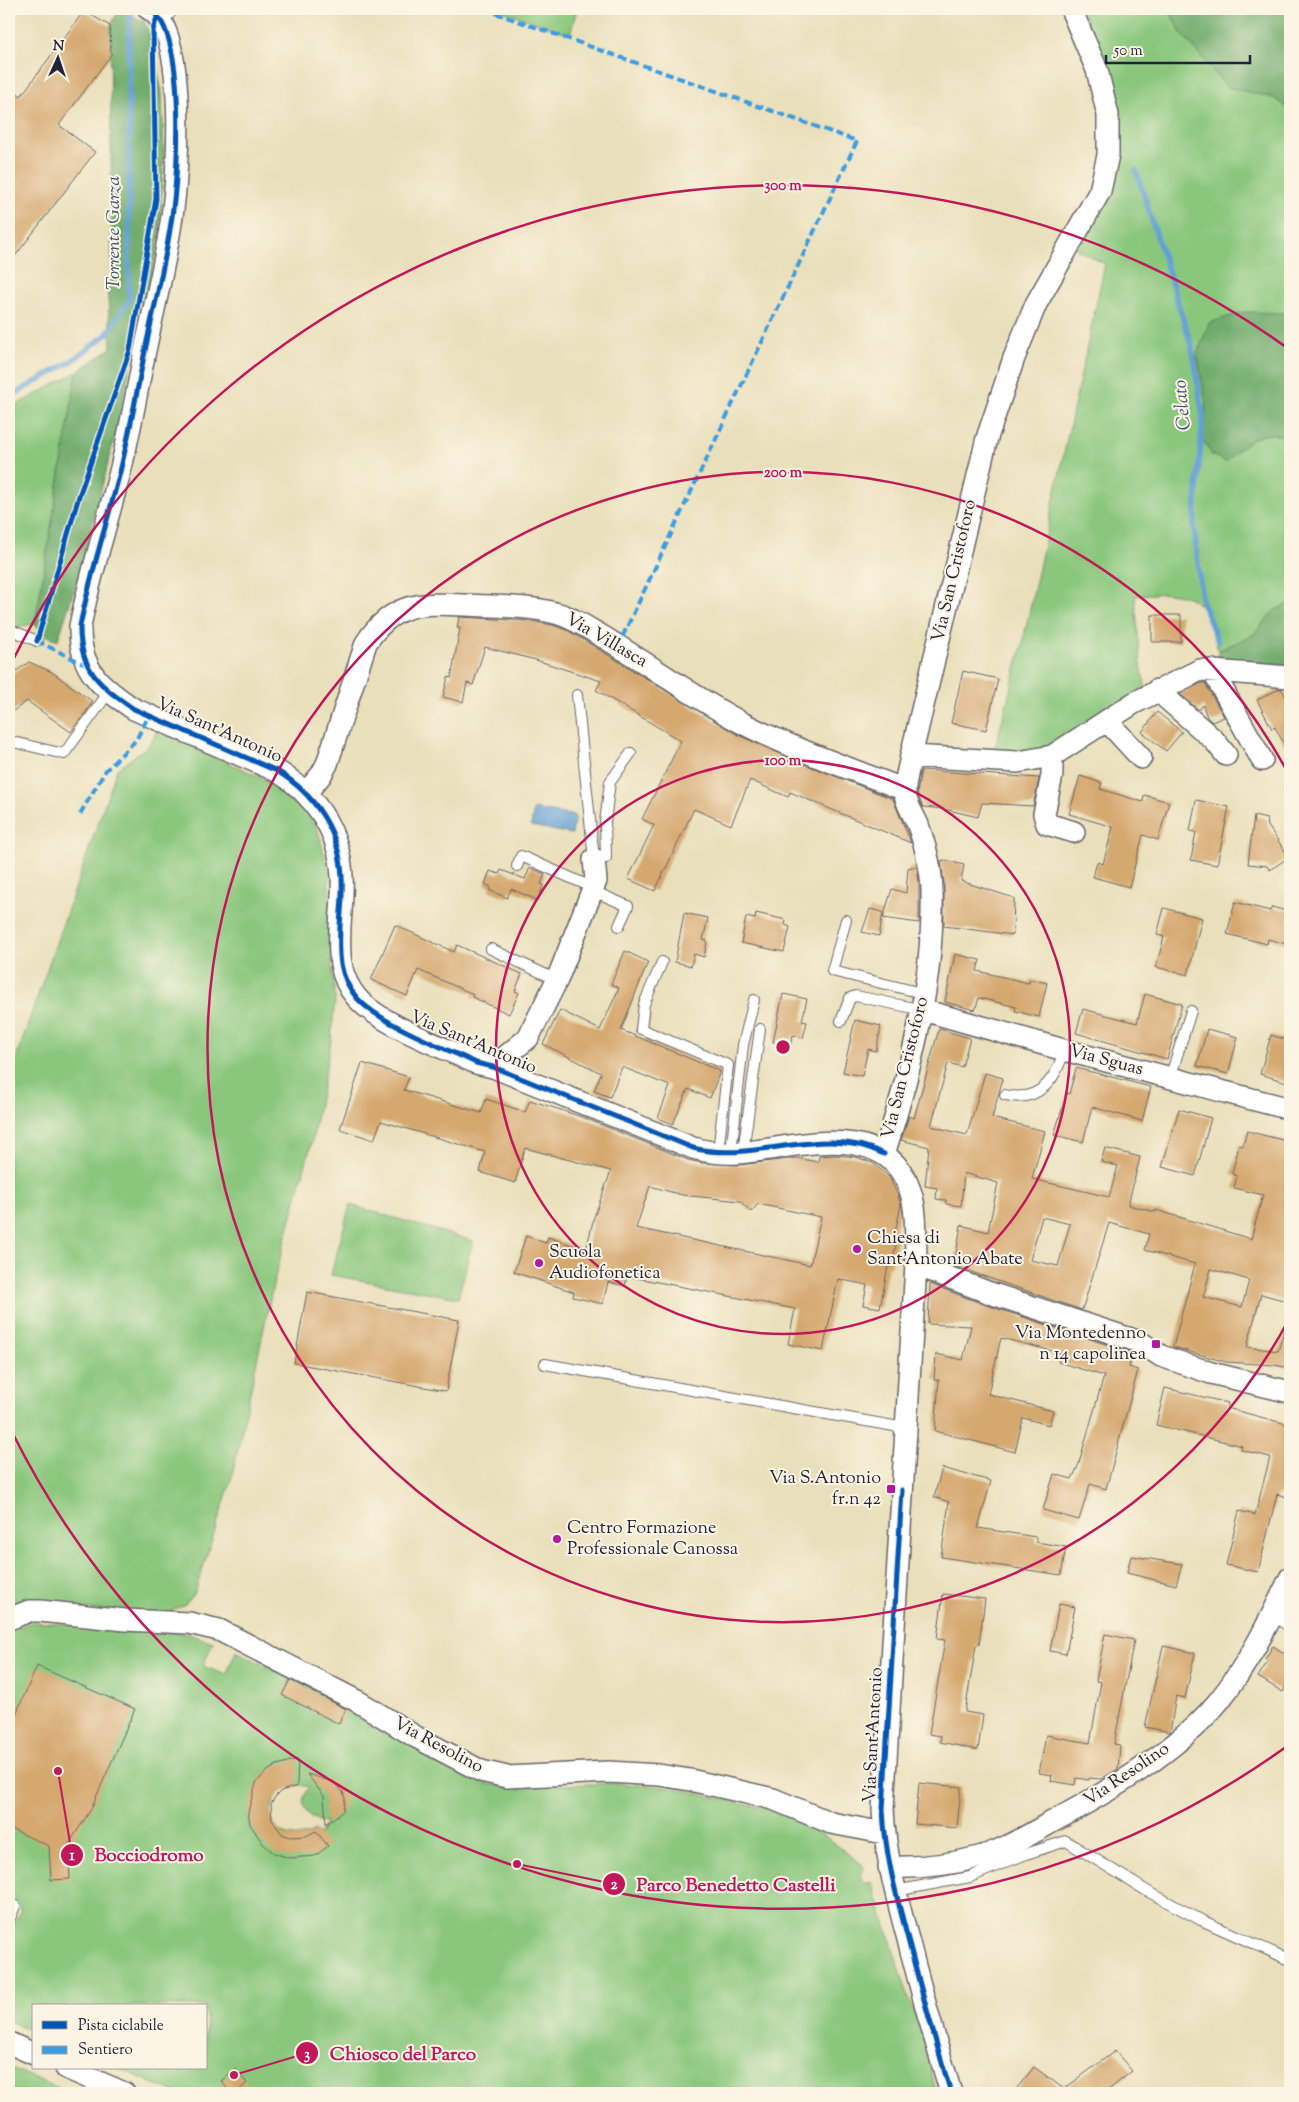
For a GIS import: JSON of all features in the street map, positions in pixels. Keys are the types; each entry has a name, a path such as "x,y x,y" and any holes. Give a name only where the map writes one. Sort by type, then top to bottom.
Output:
{"street":[{"name":"Via San Cristoforo","path":"884,1154 904,1092 924,1002 930,947 932,890 922,838 905,790 911,756 986,438 1014,358 1036,304 1100,191 1108,155 1108,115 1097,70 1071,9"},
{"name":"Via Sant'Antonio","path":"160,13 173,52 177,90 176,178 172,216 120,474 84,607 80,626 81,648 92,674 109,692 134,709 277,771 306,793 328,824 338,848 342,879 340,965 350,989 377,1016 476,1063 492,1067 693,1148 731,1152 824,1141 861,1145 884,1154 905,1178 910,1191 915,1218 916,1265 902,1414 883,1809 884,1833 895,1892 951,2093"},
{"name":"Via Villasca","path":"306,793 321,775 327,764 366,643 386,619 395,612 414,605 433,604 536,609 564,616 618,646 736,719 766,735 905,790"},
{"path":"911,756 1018,762 1052,756 1157,690 1200,670 1290,677"},
{"path":"1212,670 1262,760"},
{"path":"1157,690 1214,740 1226,755"},
{"path":"1107,721 1142,758"},
{"path":"1052,756 1052,775 1044,814 1048,824 1074,832"},
{"name":"Via Sant'Antonio","path":"525,1081 528,1038 568,955 594,887 600,858"},
{"name":"Via Sguas","path":"924,1002 1064,1050 1290,1109"},
{"name":"Via Sant'Antonio","path":"492,1067 528,1038"},
{"path":"916,1265 990,1293 1140,1342 1161,1356 1211,1372 1290,1392"},
{"name":"Via Resolino","path":"889,1868 943,1864 995,1852 1073,1811 1115,1786 1171,1746 1208,1713 1246,1664 1259,1644 1290,1578"},
{"name":"Via Resolino","path":"9,1620 29,1611 40,1611 203,1626 219,1630 295,1668 481,1771 507,1777 608,1772 690,1780 773,1799 831,1824 884,1833"},
{"path":"9,2043 32,2053"},
{"path":"71,2070 124,2093"}],"lane":[{"path":"9,629 37,641"},
{"path":"9,741 64,754 109,692"},
{"path":"577,695 600,858"},
{"path":"600,858 610,782 631,753"},
{"path":"517,866 521,856 594,887 628,906 619,926"},
{"path":"846,920 832,971 924,1002"},
{"path":"491,949 557,980"},
{"path":"662,962 644,1004 642,1030 728,1065 731,1152"},
{"path":"842,1021 850,998 856,996 924,1002"},
{"path":"731,1152 743,1045 754,1000"},
{"path":"1170,1078 1191,1011"},
{"path":"731,1152 760,1029"},
{"path":"1005,1095 1024,1097 1036,1093 1053,1077 1060,1066 1064,1050"},
{"path":"545,1364 902,1414"},
{"path":"1272,1615 1290,1627"},
{"path":"895,1892 970,1877 1026,1854 1066,1841 1148,1891 1201,1920 1290,1960"},
{"path":"9,1921 16,1906"}],"green space":[{"path":"496,9 577,9 570,34"},
{"path":"1082,9 1168,9 1181,33 1227,87 1274,98 1290,110 1290,313 1274,314 1197,355 1206,403 1203,439 1226,461 1254,438 1270,434 1290,439 1290,603 1274,611 1253,635 1218,651 1208,617 1202,607 1195,601 1186,596 1166,593 1135,596 1140,659 1146,691 1051,752 992,759 1022,646 1105,264 1076,249 1117,154 1118,107 1107,72"},
{"path":"1168,9 1290,9 1290,110 1274,98 1227,87 1181,33"},
{"path":"119,10 144,21 149,32 162,92 164,152 159,242 112,448 80,572 58,640 45,635 35,624 77,372 111,348 107,284 112,279 110,26"},
{"path":"1244,312 1290,313 1290,439 1270,434 1254,438 1226,462 1212,455 1203,439 1206,403 1197,355 1209,323"},
{"path":"77,372 35,624 20,626 9,636 9,409"},
{"path":"1290,603 1290,671 1218,665 1218,651 1253,635 1274,611"},
{"path":"158,730 279,786 298,800 315,820 329,871 329,934 335,1000 331,1041 312,1141 274,1281 231,1481 195,1592 185,1604 168,1613 144,1614 15,1604 9,1608 9,1078 117,769 148,746"},
{"path":"350,1205 473,1241 458,1298 331,1275"},
{"path":"33,1622 185,1633 213,1642 203,1666 226,1675 236,1651 348,1707 487,1784 510,1787 615,1783 674,1788 765,1808 803,1820 863,1865 864,1869 861,1874 864,1883 872,1883 921,2035 937,2093 175,2093 123,2070 208,2070 208,2004 32,2004 32,2031 9,2021 9,1945 12,1940 9,1936 21,1909 9,1903 9,1634 21,1626","holes":["300,1785 309,1787 305,1794 304,1805 309,1815 319,1821 326,1822 320,1835 315,1831 307,1835 287,1835 261,1823 270,1813 275,1797 281,1791 288,1787"]},
{"path":"9,2067 70,2093 9,2093"}],"water":[{"path":"534,809 575,816 572,834 531,826"}],"building":[{"path":"84,11 110,26 111,55 59,125 95,152 9,264 9,87 21,96"},
{"path":"1152,615 1181,615 1181,642 1152,642"},
{"path":"459,617 531,621 569,631 738,735 799,762 893,799 911,843 790,792 788,797 750,780 731,825 694,809 655,891 628,879 654,825 642,819 681,741 596,690 601,681 536,660 485,647 473,685 467,683 463,702 443,697 448,677 451,678 460,628 457,628"},
{"path":"29,662 52,672 93,702 71,732 27,701 9,714 9,676"},
{"path":"963,671 998,679 986,730 951,723"},
{"path":"1205,683 1224,717 1212,722 1207,717 1203,705 1199,710 1180,694"},
{"path":"1282,689 1290,705 1290,755 1275,727 1272,729 1257,700"},
{"path":"1157,712 1182,732 1166,751 1142,732"},
{"path":"921,770 1039,778 1033,806 982,803 978,817 944,809 923,807 917,793"},
{"path":"1080,776 1102,783 1100,789 1143,802 1144,795 1169,802 1158,840 1143,835 1129,887 1093,877 1097,862 1103,864 1113,827 1069,814"},
{"path":"1196,800 1229,807 1217,865 1191,860 1196,832 1190,831"},
{"path":"1254,816 1267,819 1268,826 1289,857 1270,870 1267,866 1248,864"},
{"path":"941,861 964,865 961,881 1014,898 1013,935 944,926 944,883"},
{"path":"917,866 919,923 883,918 892,889 906,893 908,868"},
{"path":"530,868 545,874 541,884 544,885 537,900 511,889 507,898 489,890 491,887 485,884 490,871 499,874 501,870 525,879"},
{"path":"1235,902 1270,911 1272,907 1290,912 1290,945 1268,939 1267,944 1227,934"},
{"path":"1164,908 1202,918 1188,975 1156,967 1164,937 1157,935"},
{"path":"870,909 883,912 879,936 862,932"},
{"path":"684,913 708,918 703,940 707,941 704,957 694,954 691,966 675,962"},
{"path":"756,913 786,920 785,925 790,927 784,952 741,943 746,917 755,919"},
{"path":"395,925 454,952 457,945 522,974 515,991 519,993 509,1014 472,997 473,994 418,970 407,996 371,980"},
{"path":"625,951 648,962 621,1030 720,1071 710,1098 688,1089 673,1124 658,1118 670,1086 622,1067 610,1097 594,1091 601,1073 543,1044 560,1010 600,1030 619,988 611,984"},
{"path":"955,954 980,960 977,971 1029,983 1030,979 1047,983 1039,1017 1015,1011 1016,1007 979,998 975,1010 945,1002"},
{"path":"783,994 807,999 802,1021 807,1022 803,1038 793,1035 790,1046 773,1042"},
{"path":"1145,994 1182,1004 1167,1059 1076,1033 1083,1009 1137,1023"},
{"path":"855,1020 881,1026 876,1051 868,1049 862,1076 843,1072"},
{"path":"939,1029 970,1038 962,1067 948,1063 931,1126 967,1135 985,1073 1003,1078 992,1118 1045,1131 1032,1179 1109,1197 1118,1166 1101,1162 1105,1148 1140,1157 1128,1205 1156,1212 1156,1210 1251,1239 1263,1195 1234,1188 1237,1176 1232,1174 1239,1145 1243,1146 1247,1131 1290,1142 1290,1302 1261,1294 1247,1347 1278,1351 1287,1322 1290,1322 1290,1368 1226,1362 1173,1347 1195,1264 1145,1250 1149,1234 1109,1223 1082,1310 954,1266 961,1225 988,1232 998,1183 964,1173 961,1206 946,1204 946,1200 936,1199 937,1188 925,1186 929,1147 901,1140 909,1116 914,1118","holes":["1042,1217 1070,1224 1058,1266 1030,1260","1211,1269 1249,1280 1242,1307 1203,1297"]},
{"path":"1207,1029 1238,1037 1228,1074 1197,1066"},
{"path":"1271,1035 1290,1041 1290,1083 1260,1074"},
{"path":"362,1063 409,1077 404,1090 481,1113 486,1099 525,1112 530,1100 582,1117 688,1160 702,1163 739,1165 797,1158 818,1162 819,1156 856,1157 873,1163 889,1177 901,1205 894,1237 898,1237 891,1267 888,1266 880,1308 863,1305 867,1285 838,1279 823,1351 788,1344 795,1309 627,1276 625,1286 608,1282 603,1304 573,1297 574,1292 514,1272 526,1236 546,1243 548,1237 586,1250 594,1217 611,1171 525,1148 515,1183 480,1172 485,1152 381,1121 374,1140 340,1129","holes":["650,1186 682,1195 740,1201 751,1212 758,1204 821,1217 810,1265 636,1228"]},
{"path":"1076,1068 1151,1087 1142,1121 1092,1107 1083,1142 1054,1135"},
{"path":"1179,1109 1211,1118 1195,1176 1162,1167"},
{"path":"930,1284 986,1305 1133,1353 1129,1367 1138,1370 1106,1489 1090,1484 1079,1520 1043,1510 1054,1474 1072,1479 1078,1466 1104,1376 1058,1362 1060,1353 1001,1338 988,1394 1053,1411 1049,1425 1023,1418 1015,1452 935,1431 939,1380 934,1380 936,1354 963,1360 971,1326 928,1324"},
{"path":"307,1292 459,1320 446,1391 294,1363"},
{"path":"1165,1388 1228,1403 1227,1408 1290,1425 1290,1498 1277,1494 1258,1572 1226,1565 1239,1511 1255,1515 1270,1457 1241,1450 1242,1446 1156,1425"},
{"path":"942,1468 991,1481 978,1528 1036,1537 1036,1542 1066,1547 1061,1575 941,1557 949,1502 934,1497"},
{"path":"1131,1556 1182,1564 1176,1585 1127,1573"},
{"path":"943,1594 985,1599 979,1645 976,1645 965,1712 983,1715 978,1750 940,1742 941,1736 929,1734 945,1640 937,1639"},
{"path":"1059,1604 1075,1607 1066,1654 1050,1651"},
{"path":"1105,1634 1134,1640 1114,1744 1120,1745 1118,1769 1101,1779 1076,1778 1075,1785 1051,1781 1052,1775 1039,1773 1046,1735 1090,1743 1101,1682 1096,1681"},
{"path":"1163,1646 1195,1653 1185,1698 1176,1696 1170,1732 1145,1727"},
{"path":"1273,1646 1290,1657 1290,1679 1283,1692 1258,1677 1268,1661 1265,1659"},
{"path":"37,1666 135,1709 90,1811 68,1845 70,1879 51,1880 49,1846 9,1828 9,1730"},
{"path":"290,1680 346,1709 339,1724 282,1695"},
{"path":"298,1759 297,1786 281,1791 275,1797 271,1804 272,1820 282,1834 290,1837 306,1836 316,1831 328,1846 315,1856 289,1858 274,1853 263,1844 250,1824 248,1812 256,1783 266,1772 277,1765"},
{"path":"307,1774 334,1782 343,1792 345,1798 343,1811 326,1824 324,1796"},
{"path":"919,1783 961,1787 957,1828 915,1824"},
{"path":"1115,2051 1132,2071 1105,2093 1013,2093 1034,2067 1064,2089"},
{"path":"235,2069 247,2083 236,2093 231,2093 221,2081"}],"waterway":[{"name":"Torrente Garza","path":"9,397 72,361 106,335 129,301 129,25 133,9"},
{"name":"Celato","path":"1136,170 1192,347 1203,417 1194,526 1202,602 1218,642"}],"marked path":[{"path":"484,9 857,141 618,646"},
{"path":"37,641 88,666"},
{"path":"80,814 106,770 136,740 149,715"}],"cycle path":[{"path":"149,9 161,22 170,44 175,73 178,139 174,197 167,249 127,444 88,588 80,626 83,654 94,676 102,685 134,709 277,771 291,780 314,803 331,830 340,860 342,877 340,946 343,973 357,998 367,1008 381,1017 396,1026 476,1063 493,1067 693,1148 717,1152 837,1142 861,1145 884,1154"},
{"path":"37,641 79,496 130,350 156,199 153,30 159,11"},
{"path":"902,1490 883,1809 884,1826 896,1893 951,2093"}],"place":[{"name":"Chiesa di Sant'Antonio Abate","path":"857,1249"},
{"name":"Scuola Audiofonetica","path":"539,1263"},
{"name":"Via Montedenno n 14 capolinea","path":"1156,1344"},
{"name":"Via S.Antonio fr.n 42","path":"891,1489"},
{"name":"Centro Formazione Professionale Canossa","path":"557,1539"},
{"name":"Bocciodromo","path":"58,1771"},
{"name":"Parco Benedetto Castelli","path":"517,1864"},
{"name":"Chiosco del Parco","path":"234,2075"}]}
